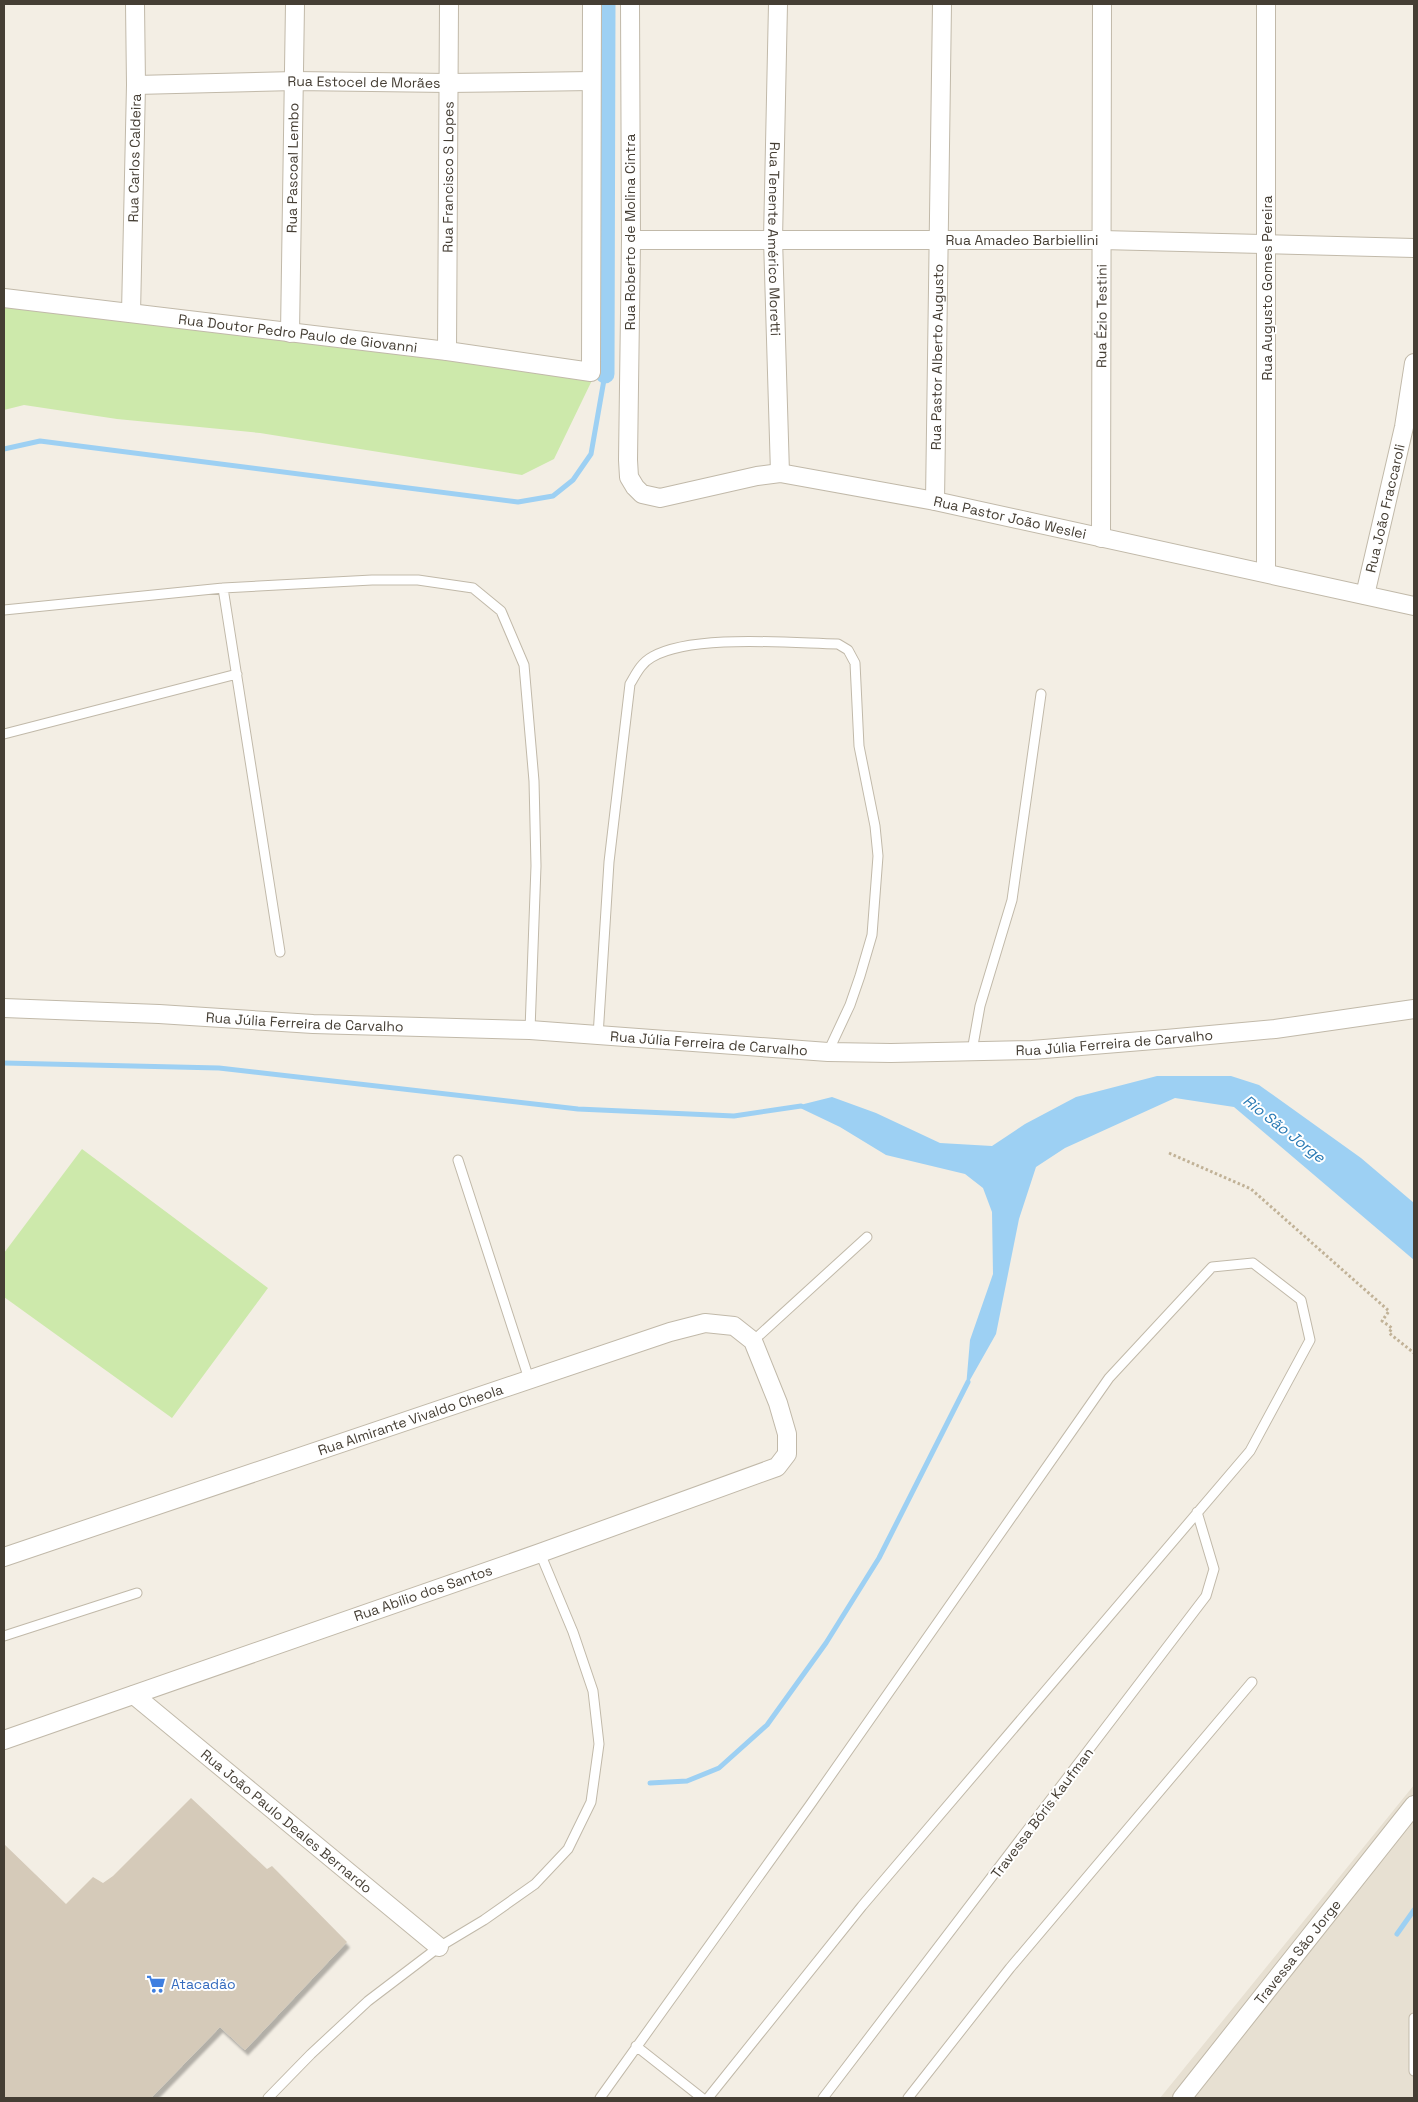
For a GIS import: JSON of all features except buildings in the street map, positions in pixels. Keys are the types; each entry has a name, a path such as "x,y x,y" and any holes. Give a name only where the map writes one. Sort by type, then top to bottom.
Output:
{"street":[{"name":"Rua Carlos Caldeira","path":"131,313 136,85 135,4"},
{"name":"Rua Pascoal Lembo","path":"290,333 295,4"},
{"name":"Rua Francisco S Lopes","path":"446,351 449,4"},
{"path":"591,81 592,4"},
{"name":"Rua Roberto de Molina Cintra","path":"628,460 631,240 630,4"},
{"name":"Rua Tenente Américo Moretti","path":"778,4 773,239 780,473"},
{"name":"Rua Pastor Alberto Augusto","path":"935,502 942,4"},
{"name":"Rua Ézio Testini","path":"1102,4 1102,538"},
{"name":"Rua Augusto Gomes Pereira","path":"1266,4 1266,572"},
{"name":"Rua Estocel de Morães","path":"136,85 295,81 448,83 591,81"},
{"name":"Rua Doutor Pedro Paulo de Giovanni","path":"4,298 446,351 591,372 591,81"},
{"name":"Rua Amadeo Barbiellini","path":"631,240 1102,240 1414,248"},
{"name":"Rua João Fraccaroli","path":"1365,595 1404,427 1414,363"},
{"name":"Rua Pastor João Weslei","path":"628,460 629,477 635,487 642,494 660,498 757,476 780,473 935,502 1266,572 1414,606"},
{"name":"Rua Júlia Ferreira de Carvalho","path":"4,1008 159,1014 313,1024 530,1030 828,1052 1032,1050 1275,1029 1414,1009"},
{"name":"Rua Almirante Vivaldo Cheola","path":"4,1557 670,1332 705,1323 734,1326 753,1341"},
{"name":"Rua Abílio dos Santos","path":"4,1740 540,1553 777,1467 787,1454 787,1434 778,1402 753,1341"},
{"name":"Rua João Paulo Deales Bernardo","path":"134,1695 439,1947"},
{"name":"Travessa São Jorge","path":"1182,2098 1414,1806"}],"lane":[{"path":"4,610 24,606 224,588 372,580 418,580 473,588 501,611 524,665 534,781 536,866 530,1030"},
{"path":"224,588 280,952"},
{"path":"598,1036 609,862 630,684 639,668 651,658 676,648 724,642 838,644 848,650 855,663 859,746 875,826 878,856 872,934 850,1006 828,1052"},
{"path":"4,734 237,674"},
{"path":"972,1051 980,1006 1012,900 1041,694"},
{"path":"458,1160 530,1380"},
{"path":"753,1341 867,1237"},
{"path":"600,2098 810,1805 1108,1378 1212,1267 1253,1263 1301,1300 1310,1340 1250,1451 862,1906 708,2098"},
{"name":"Travessa Bóris Kaufman","path":"823,2098 1206,1596 1214,1569 1197,1512"},
{"path":"268,2098 311,2054 368,2001 439,1947 484,1920 535,1884 568,1849 592,1802 599,1744 593,1691 573,1632 540,1553"},
{"path":"4,1636 137,1594"},
{"path":"908,2098 1010,1968 1252,1682"},
{"path":"1414,2018 1414,2071"},
{"path":"636,2046 702,2098"}],"path":[{"path":"1169,1153 1251,1189 1389,1310 1382,1321 1392,1328 1389,1333 1414,1353"}],"shaded area":[{"path":"1414,1785 1414,2098 1160,2098"}],"green space":[{"path":"4,298 596,372 554,459 522,475 260,433 117,419 24,405 4,410"},
{"path":"82,1149 268,1288 172,1418 4,1297 4,1253"}],"water":[{"name":"Rio São Jorge","path":"1157,1076 1231,1076 1259,1085 1361,1158 1414,1203 1414,1260 1234,1107 1175,1098 1065,1148 1036,1167 1019,1219 996,1334 966,1387 970,1340 993,1274 992,1212 983,1188 965,1174 886,1155 840,1127 796,1106 832,1097 876,1113 940,1143 992,1146 1025,1124 1076,1097"}],"waterway":[{"path":"605,374 606,4"},
{"path":"4,449 40,441 518,502 553,496 573,480 591,454 605,374"},
{"path":"4,1063 219,1068 578,1109 734,1116 801,1106"},
{"path":"650,1783 687,1781 719,1768 767,1725 826,1643 879,1558 968,1382"},
{"path":"1397,1934 1414,1910"}],"place":[{"name":"Atacadão","path":"156,1984"}]}
